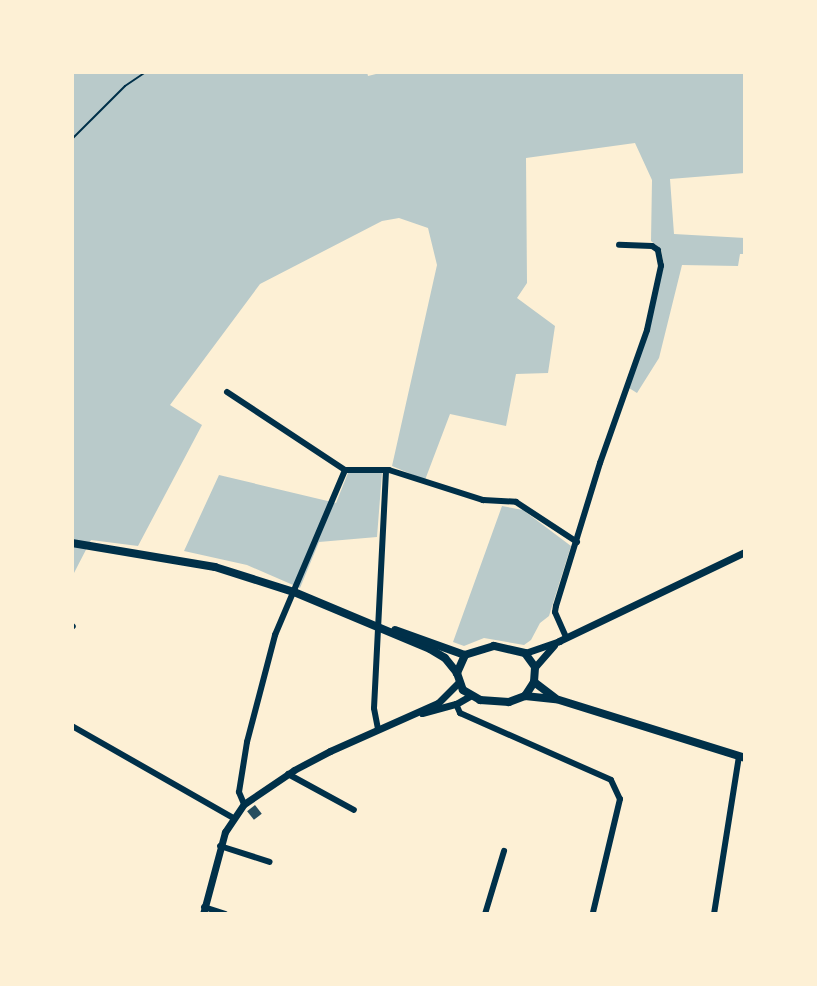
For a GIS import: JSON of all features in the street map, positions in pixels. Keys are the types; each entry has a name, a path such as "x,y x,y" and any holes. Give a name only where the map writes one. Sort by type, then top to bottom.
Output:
{"main road":[{"path":"72,543 215,567 294,592 382,627 445,658 470,696 493,703 525,696 556,699 742,757"},
{"path":"382,627 406,631 465,655 494,646 525,653 535,667 534,682 525,696"},
{"path":"458,678 465,655"},
{"path":"534,682 556,699"}],"street":[{"path":"562,639 555,612 600,463 647,330 661,266 658,250 652,246 619,245"},
{"path":"227,392 345,470 386,470 483,500 526,506 577,542"},
{"path":"244,804 239,792 247,742 275,635 345,470"},
{"path":"378,729 374,708 382,627 386,470"},
{"path":"525,653 562,639 745,552"},
{"path":"535,667 562,639"},
{"path":"225,914 204,911 219,846 244,804 288,774 438,703 458,678"},
{"path":"412,714 431,712 470,696"},
{"path":"456,704 460,713 611,780 620,799 593,912"},
{"path":"72,726 233,818"},
{"path":"714,914 742,757"},
{"path":"288,774 354,810"},
{"path":"219,846 270,862"},
{"path":"485,914 504,851"}],"path":[{"path":"72,139 125,86 146,72"}],"shaded area":[{"path":"72,72 367,72 368,76 384,72 745,72 745,173 670,179 674,234 745,238 745,254 740,254 738,266 682,265 659,358 637,393 629,388 664,266 661,249 651,241 652,180 635,143 526,158 527,283 517,298 555,326 548,373 516,374 506,426 450,414 425,480 392,466 437,265 428,228 399,218 382,221 260,284 170,405 202,425 138,546 91,540 74,573"},
{"path":"348,473 382,473 377,537 319,542 300,588 247,565 184,551 219,475 336,503"},
{"path":"502,506 523,510 571,546 549,616 540,623 531,640 524,645 484,638 464,646 453,642"}],"building":[{"path":"255,805 262,814 254,820 247,811"}]}
